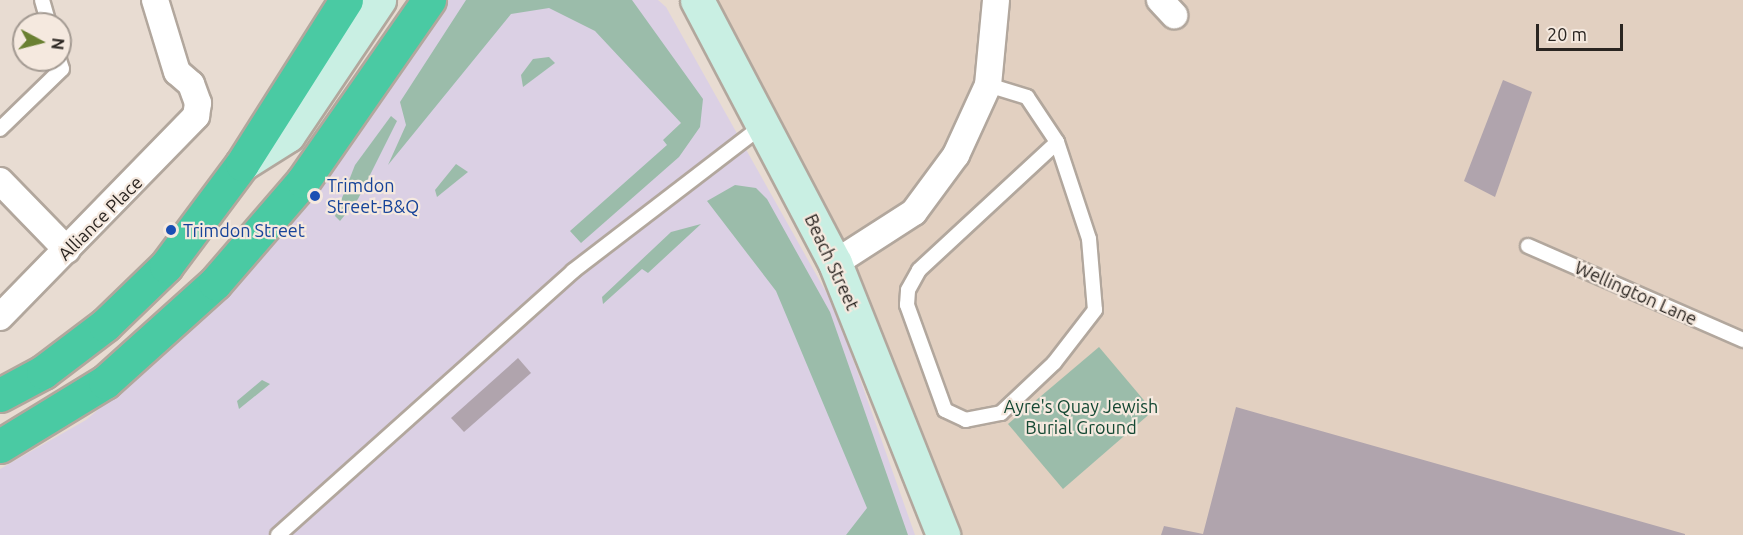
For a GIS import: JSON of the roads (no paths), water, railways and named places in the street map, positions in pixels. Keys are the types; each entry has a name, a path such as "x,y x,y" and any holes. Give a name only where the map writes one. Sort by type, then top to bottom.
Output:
{"highway":[{"path":"0,396 44,372 105,324 166,266 243,164 346,0"},
{"path":"0,446 105,382 215,283 303,181 429,0"}],"street":[{"name":"Alliance Place","path":"0,317 196,116 198,103 191,84 177,72 156,0"},
{"path":"243,164 288,135 379,0"},
{"name":"Beach Street","path":"698,0 836,263 943,535"},
{"path":"836,263 914,212 936,187 988,85 996,0"},
{"path":"0,181 67,250"}],"lane":[{"path":"0,129 59,72"},
{"path":"988,85 1026,97 1057,142 1089,239 1095,310 1054,363 1001,413 966,420 945,410 907,305 908,290 920,270 1057,142"},
{"path":"278,535 573,271 763,126"},
{"name":"Wellington Lane","path":"1528,246 1743,340"}],"place":[{"name":"Trimdon Street-B&Q","path":"315,196"},
{"name":"Trimdon Street","path":"171,230"}],"park label":[{"name":"Ayre's Quay Jewish Burial Ground","path":"1081,417"}]}
